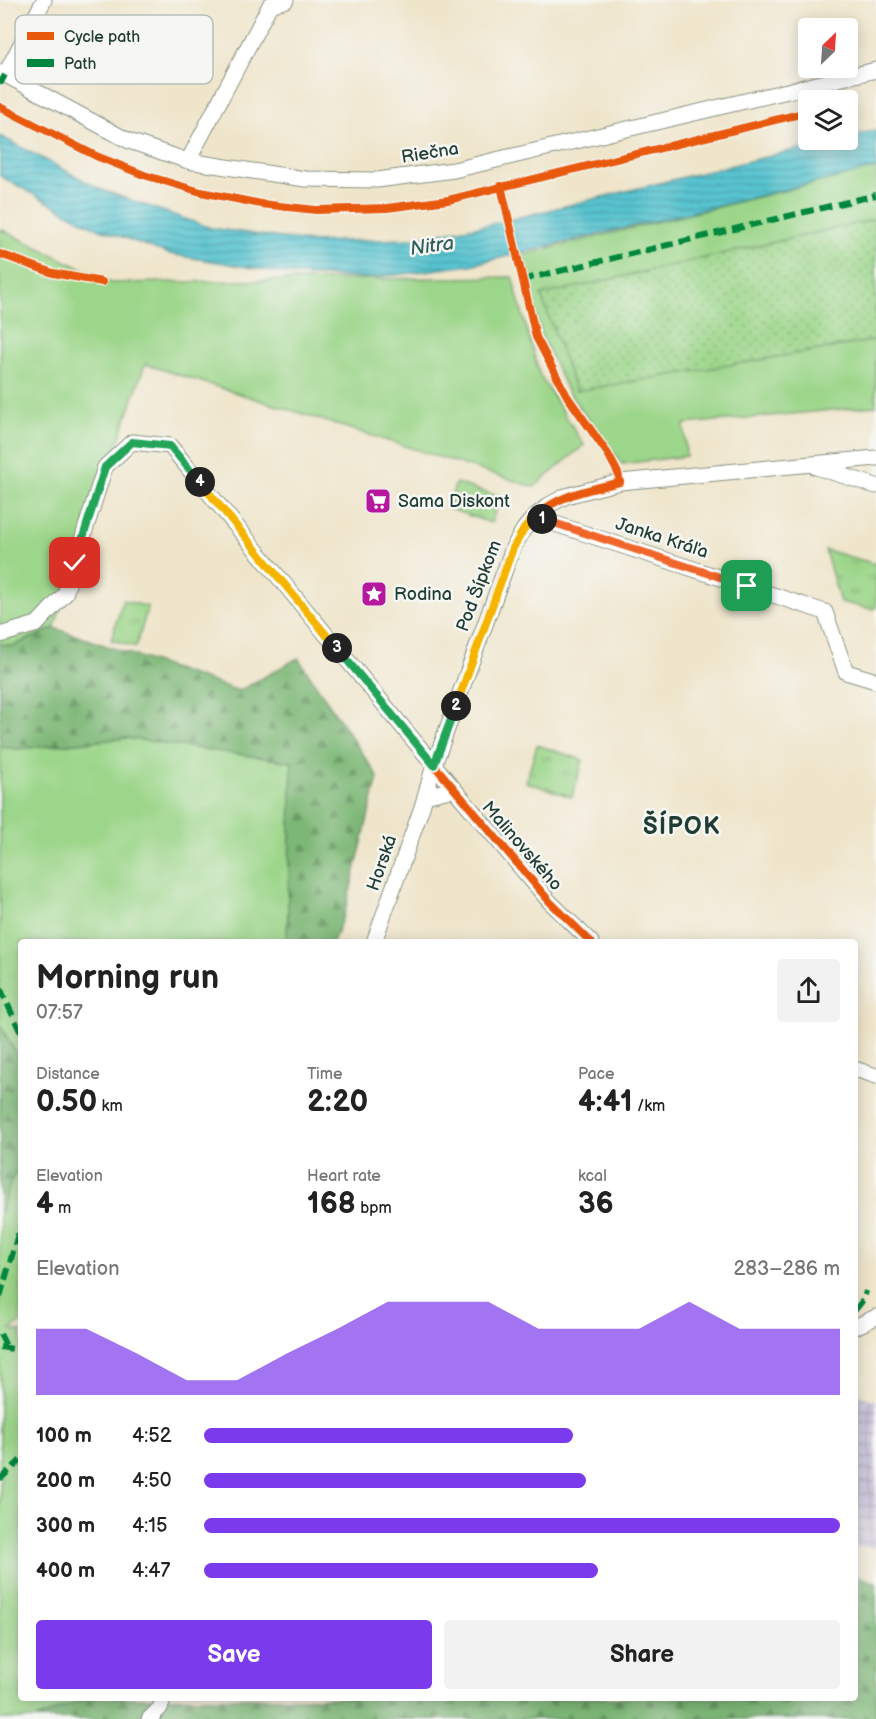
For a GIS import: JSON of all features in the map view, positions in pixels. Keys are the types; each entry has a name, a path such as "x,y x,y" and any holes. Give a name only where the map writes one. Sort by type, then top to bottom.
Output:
{"street":[{"path":"35,15 44,0"},
{"path":"189,161 270,5 286,0"},
{"path":"2,73 15,50"},
{"name":"Riečna","path":"23,84 129,141 189,161 305,180 377,180 417,177 454,170 876,70"},
{"name":"Malinovského","path":"0,635 37,624 65,594 105,467 132,442 170,446 454,789 550,902 588,939"},
{"name":"Pod Šípkom","path":"434,765 513,548 534,517 549,505 566,496 620,482 876,459"},
{"path":"807,464 876,486"},
{"name":"Janka Kráľa","path":"534,517 825,612 846,672 876,681"},
{"name":"Horská","path":"375,939 434,765"},
{"path":"425,796 454,789"},
{"path":"858,1070 876,1076"},
{"path":"858,1326 876,1317"},
{"path":"149,1719 160,1708 163,1701"}],"shaded area":[{"path":"858,1395 876,1401 876,1548 858,1546"}],"green space":[{"path":"876,168 876,219 542,295 576,391 876,340 876,406 684,424 686,456 622,464 568,392 541,335 523,255"},
{"path":"876,219 876,340 576,391 541,295"},
{"path":"0,229 111,283 512,277 540,376 584,445 534,487 145,364 54,628 13,646 0,644"},
{"path":"456,483 500,497 491,523 447,508"},
{"path":"825,550 876,564 876,608 871,609 840,602"},
{"path":"123,600 148,607 136,647 111,640"},
{"path":"54,628 239,691 298,658 378,777 345,911 334,939 287,939 292,762 126,738 18,749 0,747 0,644 13,646"},
{"path":"126,738 292,762 287,939 18,939 18,1057 0,1025 0,747 18,749"},
{"path":"537,745 583,760 572,797 526,782"},
{"path":"0,1025 18,1057 18,1168 0,1214"},
{"path":"18,1168 18,1324 10,1330 18,1331 18,1701 79,1701 36,1719 0,1719 0,1214"},
{"path":"858,1576 876,1583 876,1719 36,1719 79,1701 858,1701"}],"water":[{"name":"Nitra","path":"876,130 876,168 470,265 372,278 296,275 169,254 92,226 0,176 0,136 102,190 211,228 309,242 409,239 492,224 798,149 858,150 858,134"}],"marked path":[{"path":"0,84 5,75"},
{"path":"522,280 876,195"},
{"path":"0,988 18,1027"},
{"path":"0,1297 18,1234"},
{"path":"858,1306 864,1299 866,1291"},
{"path":"0,1334 7,1348"},
{"path":"0,1347 18,1350"},
{"path":"0,1479 18,1463"}],"cycle path":[{"path":"0,107 96,156 144,175 201,192 261,204 316,210 387,208 448,200 798,114"},
{"path":"501,186 536,337 567,396 608,454 620,482 575,494 555,503 536,516 519,537 502,575 434,765 550,902 588,939"},
{"path":"0,254 53,273 102,282"}],"place":[{"name":"Sama Diskont","path":"378,501"},
{"name":"Rodina","path":"374,594"}],"district":[{"name":"ŠÍPOK","path":"682,826"}],"route":[{"path":"75,563 105,467 132,442 170,446 434,765 513,548 534,517 747,586"}]}
